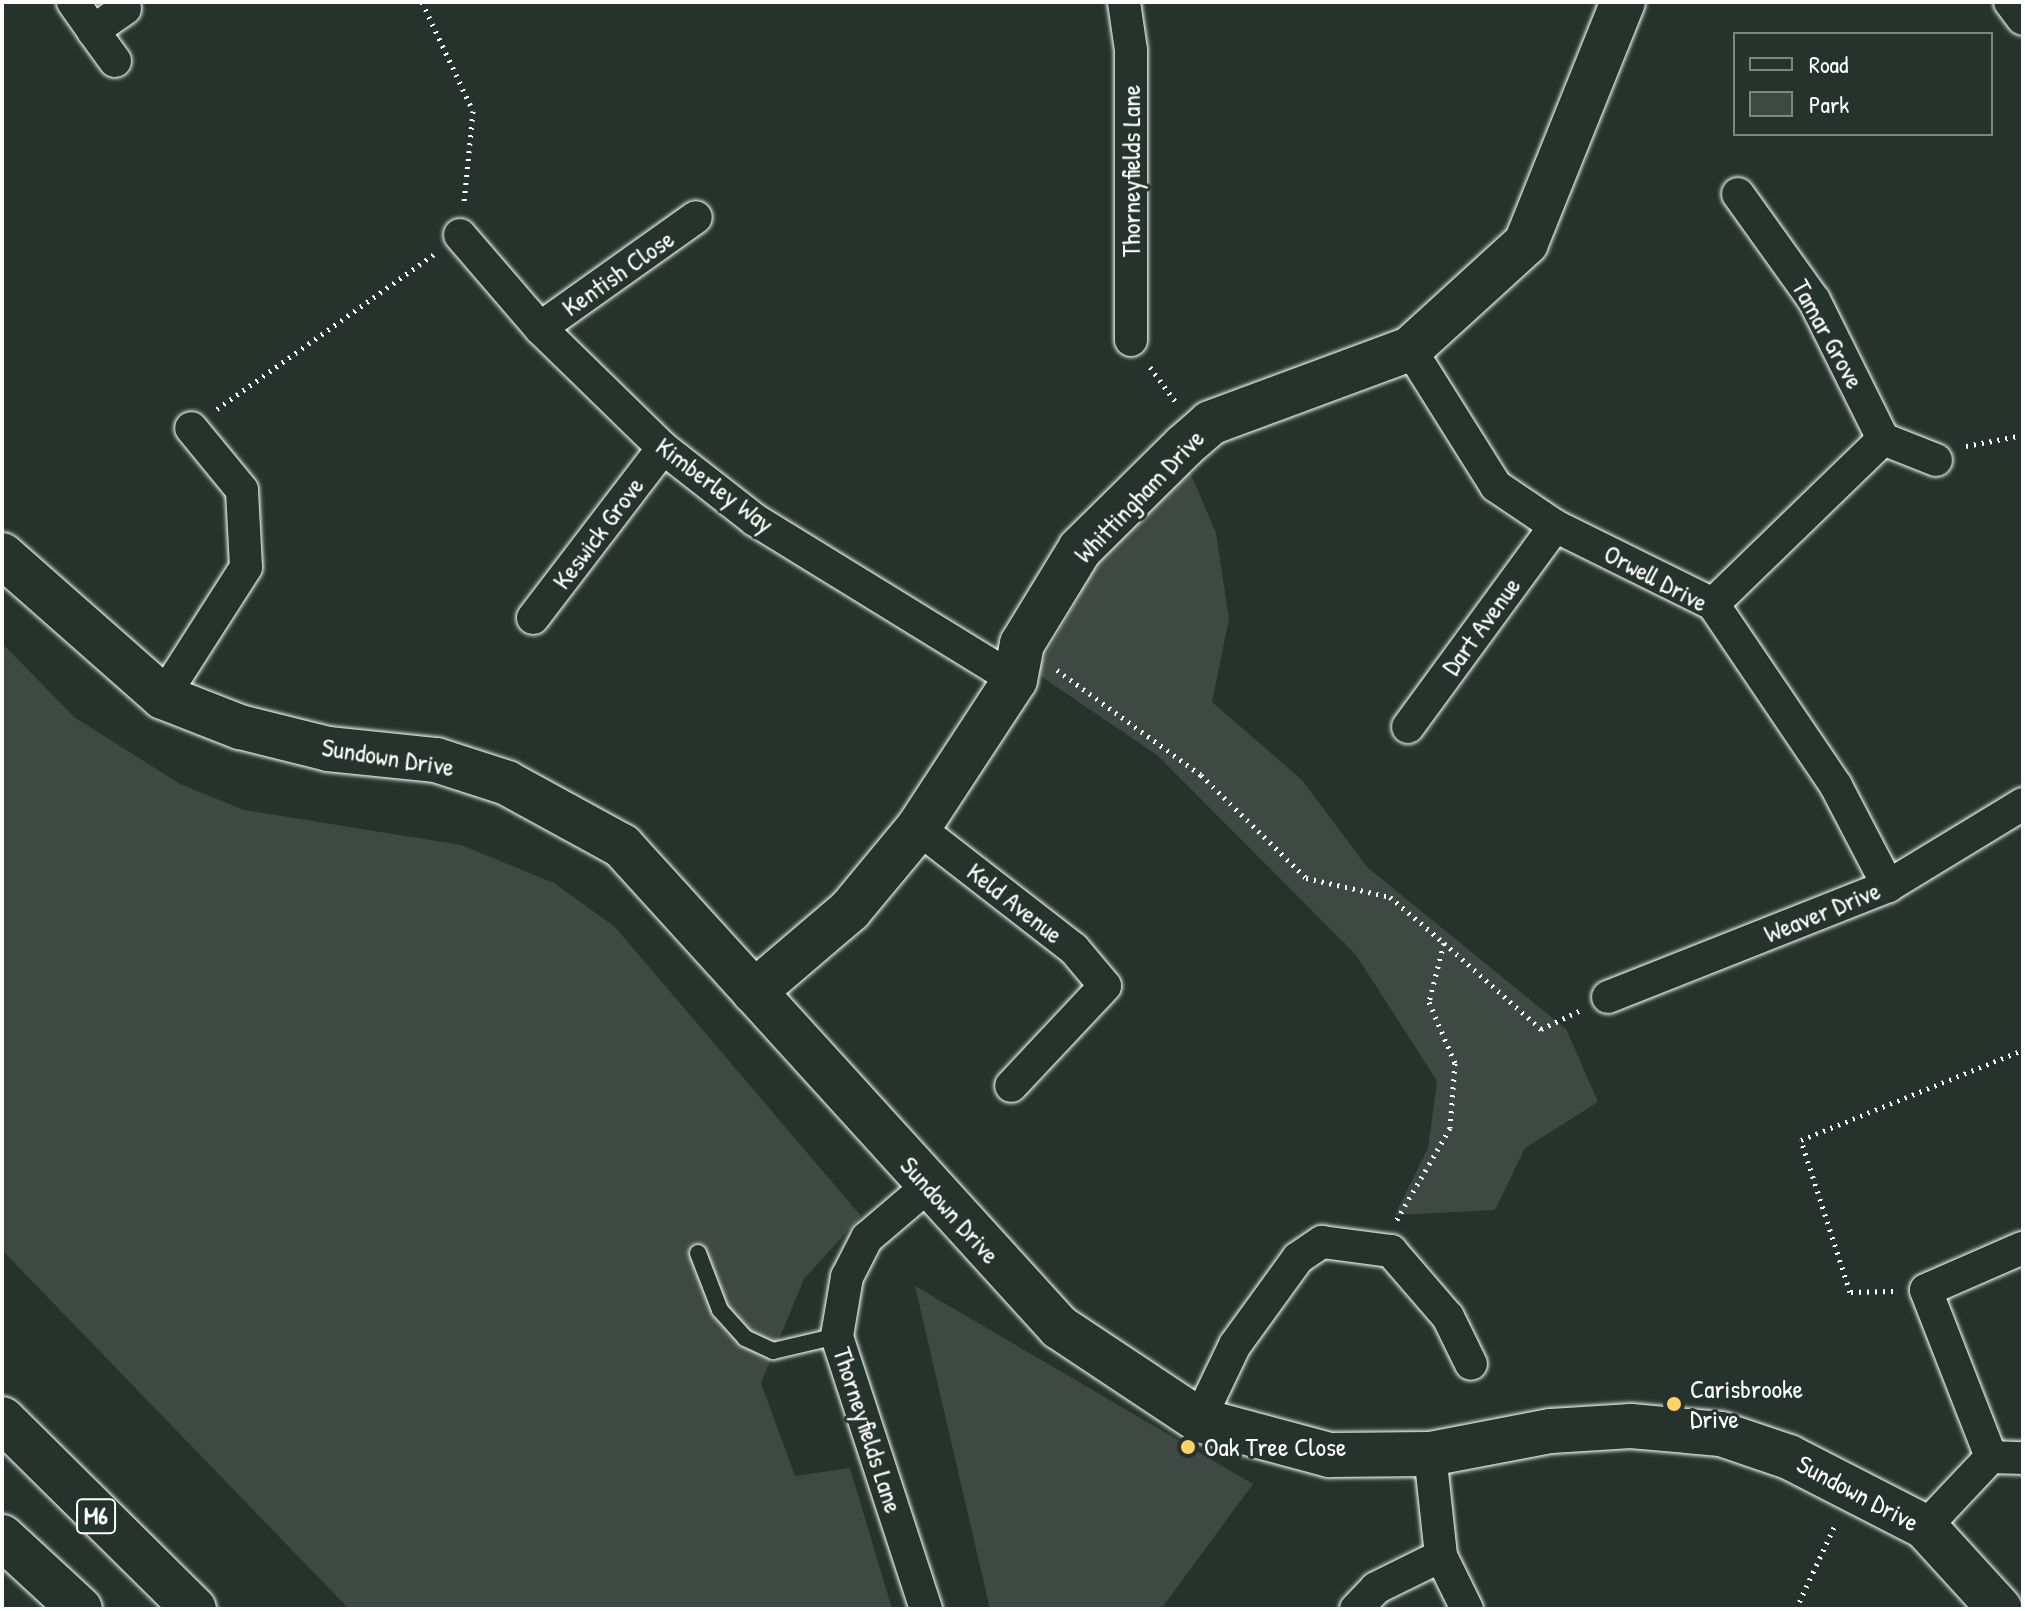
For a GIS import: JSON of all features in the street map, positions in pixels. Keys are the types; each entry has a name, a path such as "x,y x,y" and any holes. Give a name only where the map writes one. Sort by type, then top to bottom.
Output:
{"main road":[{"name":"Whittingham Drive","path":"754,992 850,910 918,828 1018,662 1080,549 1198,433 1410,349 1526,243 1623,2"},
{"name":"Sundown Drive","path":"2,555 163,697 240,727 328,749 436,760 580,818 642,862 754,992 1059,1327 1199,1420 1330,1455 1430,1454 1551,1431 1631,1426 1721,1434 1852,1488 1925,1527 2000,1609"},
{"name":"M6","path":"2,1419 194,1609"},
{"path":"2,1537 80,1609"}],"street":[{"path":"73,2 115,61"},
{"name":"Thorneyfields Lane","path":"1124,2 1131,50 1131,340"},
{"path":"2010,2 2023,19"},
{"path":"93,31 125,9"},
{"name":"Tamar Grove","path":"1738,194 1814,300 1883,439"},
{"name":"Kentish Close","path":"540,328 696,217"},
{"name":"Kimberley Way","path":"460,235 540,328 663,448 755,520 1018,662"},
{"name":"Orwell Drive","path":"1410,349 1496,486 1555,526 1713,604 1836,786 1888,886"},
{"path":"163,697 246,567 242,490 191,428"},
{"path":"1713,604 1883,439 1936,460"},
{"name":"Keswick Grove","path":"533,618 663,448"},
{"name":"Dart Avenue","path":"1408,727 1555,526"},
{"name":"Weaver Drive","path":"1608,997 1888,886 2023,804"},
{"name":"Keld Avenue","path":"918,828 1074,949 1105,986 1011,1086"},
{"name":"Thorneyfields Lane","path":"926,1609 837,1336 847,1277 867,1238 929,1185"},
{"path":"1199,1420 1235,1345 1298,1258 1322,1242 1380,1250 1416,1274 1471,1364"},
{"path":"1991,1457 1926,1290 2022,1248"},
{"path":"1430,1454 1441,1556 1467,1609"},
{"path":"1925,1527 1991,1457 2023,1458"},
{"path":"1356,1609 1376,1588 1441,1556"}],"lane":[{"path":"698,1253 720,1310 745,1338 773,1351 837,1336"}],"path":[{"path":"191,428 460,235 473,111 422,2"},
{"path":"1131,340 1198,433"},
{"path":"1936,460 1960,447 2023,435"},
{"path":"1018,662 1201,775 1306,878 1390,897 1541,1029 1608,997"},
{"path":"1380,1250 1450,1128 1455,1063 1429,1002 1444,943"},
{"path":"1926,1290 1850,1292 1801,1140 2023,1050"},
{"path":"1796,1609 1852,1488"}],"green space":[{"path":"1187,465 1216,533 1229,619 1212,702 1302,780 1367,867 1566,1029 1598,1102 1525,1148 1495,1210 1395,1215 1428,1148 1437,1081 1356,955 1157,755 1036,673 1103,553"},
{"path":"2,643 74,717 180,784 244,810 461,845 554,883 615,927 861,1216 804,1279 761,1383 795,1476 850,1468 892,1609 349,1609 2,1250"},
{"path":"915,1286 1253,1484 1161,1609 990,1609"}],"place":[{"name":"Carisbrooke Drive","path":"1674,1404"},
{"name":"Oak Tree Close","path":"1188,1447"}]}
